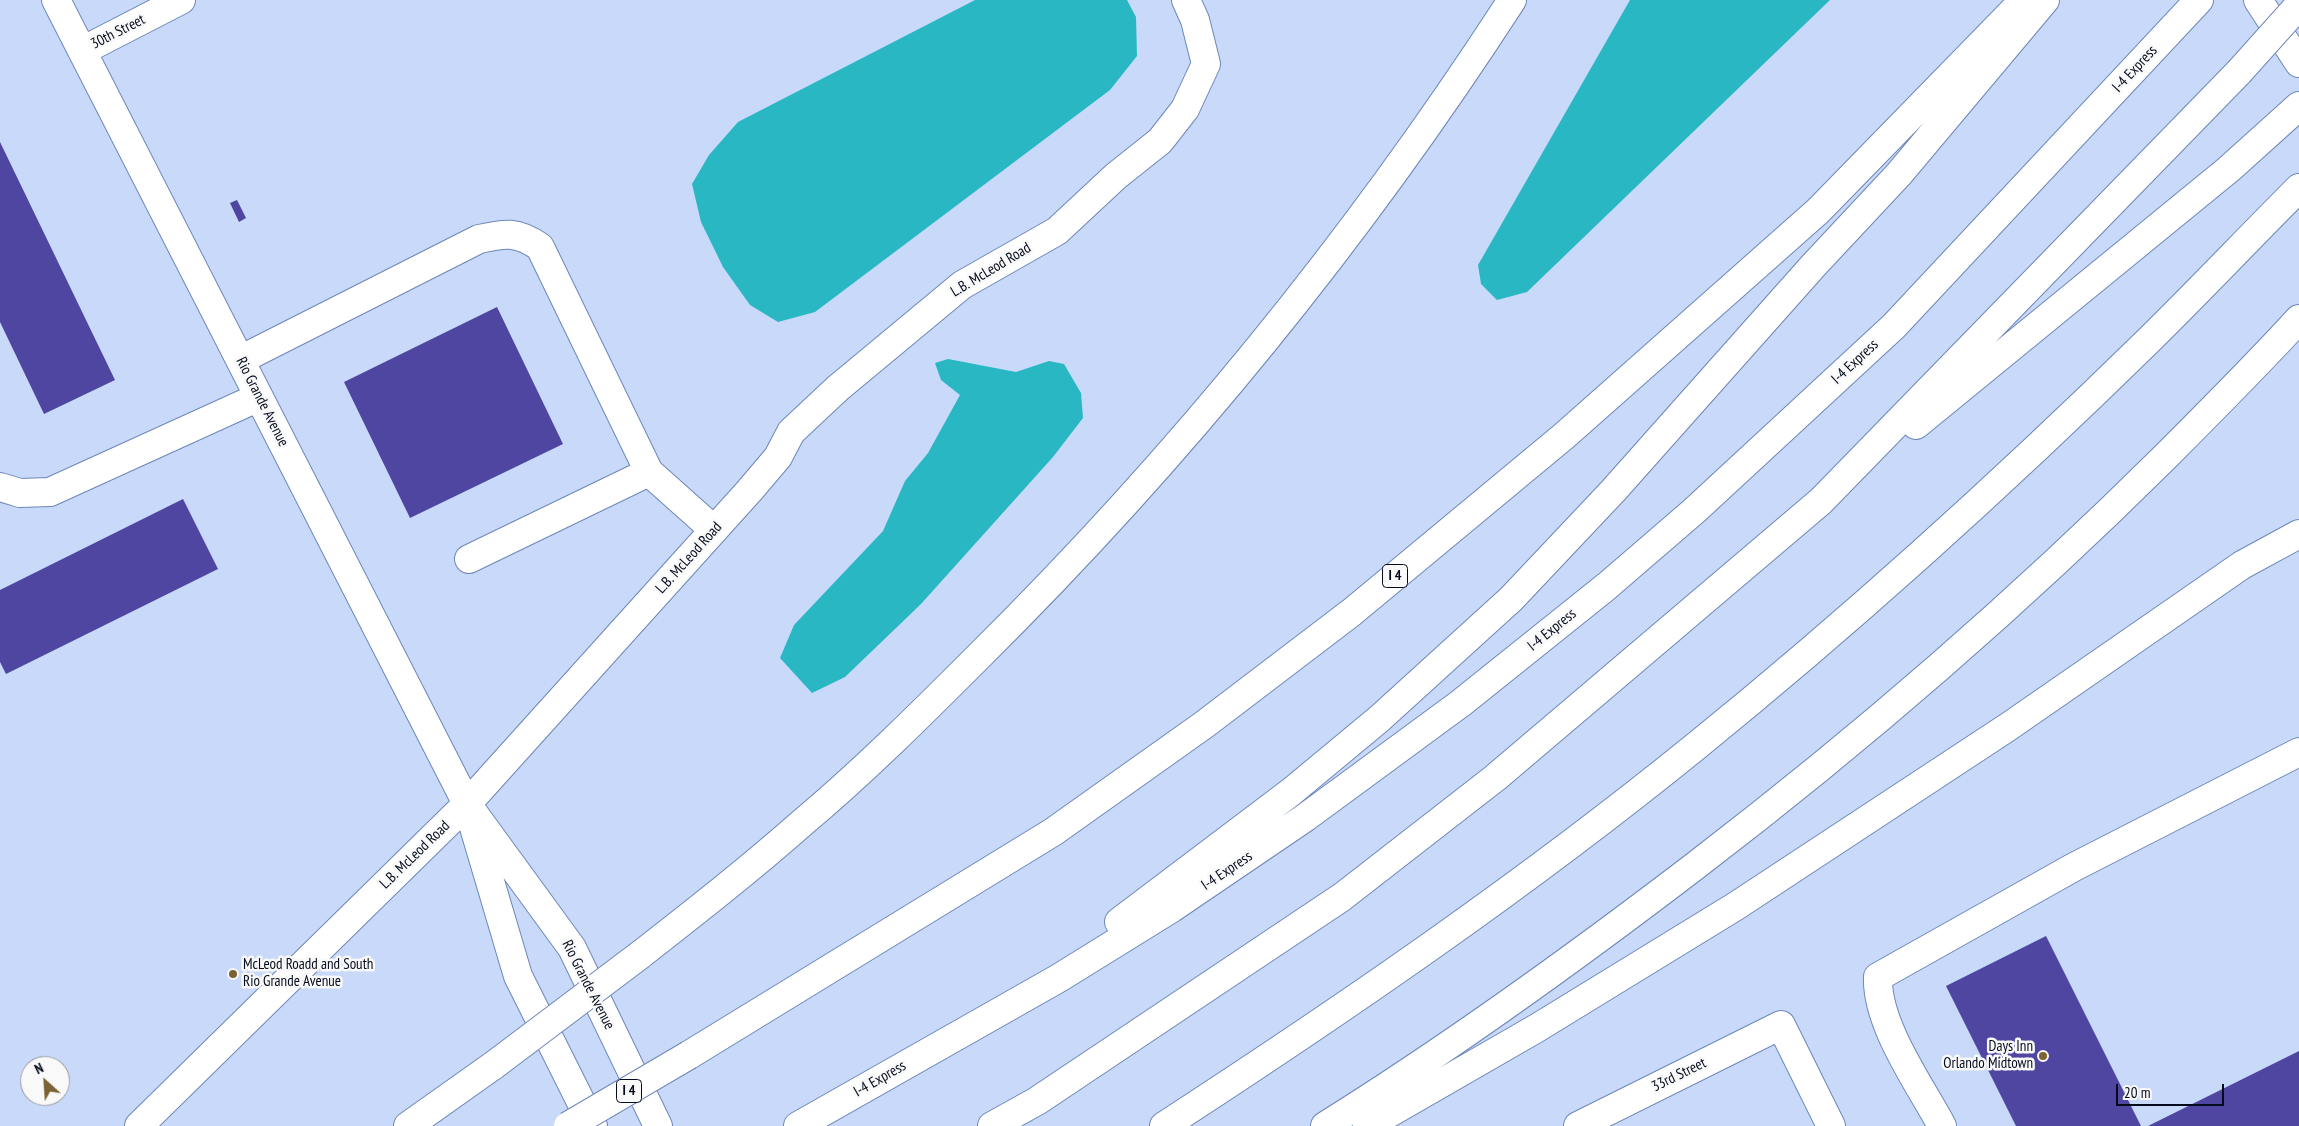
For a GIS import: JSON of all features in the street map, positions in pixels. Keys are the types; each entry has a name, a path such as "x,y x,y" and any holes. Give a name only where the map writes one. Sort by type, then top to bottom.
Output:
{"main road":[{"name":"Rio Grande Avenue","path":"56,0 467,804 572,948 658,1126"},
{"name":"30th Street","path":"82,51 181,0"},
{"name":"L.B. McLeod Road","path":"139,1126 467,804 778,457 791,432 838,388 962,285 1057,231 1116,176 1160,141 1185,109 1206,64 1195,20 1186,0"},
{"path":"408,1126 640,955 789,835 869,764 998,637 1090,542 1165,459 1308,288 1432,121 1512,0"},
{"name":"I 4","path":"568,1126 689,1055 1054,832 1205,724 1352,612 1564,436 1818,211 2024,0"},
{"path":"938,1046 1050,972 1156,895 1291,792 1379,719 1511,599 1613,491 1813,266 1899,174 2045,0"},
{"path":"2258,0 2299,63"},
{"name":"I-4 Express","path":"798,1126 1059,978 1172,908 1306,817 1461,703 1607,586 1694,511 1894,326 2196,4"},
{"path":"1821,501 2239,72 2299,5"},
{"path":"992,1126 1037,1101 1342,897 1495,778 1821,501 2040,325 2229,169 2299,106"},
{"path":"1164,1126 1388,977 1536,870 1695,747 1840,626 1966,514 2146,344 2299,188"},
{"path":"240,360 479,239 506,233 526,238 540,247 649,472 714,530"},
{"path":"1326,1126 1450,1043 1622,922 1825,765 1973,639 2092,528 2246,376 2299,319"},
{"path":"0,487 20,493 50,492 259,397"},
{"path":"469,559 649,472"},
{"path":"1368,1126 1537,1028 1736,906 2008,727 2242,565 2299,534"},
{"path":"1942,1126 1887,1024 1878,989 1878,977 2074,867 2299,752"},
{"name":"Rio Grande Avenue","path":"467,804 518,976 594,1126"},
{"name":"33rd Street","path":"1578,1126 1781,1025 1831,1126"}],"shaded area":[{"path":"975,0 1127,0 1136,17 1137,56 1110,90 815,312 778,322 750,305 723,267 701,222 692,184 709,155 738,122"},
{"path":"1630,0 1830,0 1527,292 1497,300 1481,284 1478,265"},
{"path":"948,359 1016,372 1049,361 1064,364 1081,393 1083,418 1053,457 921,604 845,677 812,693 780,658 794,625 883,531 905,481 928,453 960,395 941,380 935,363"}],"building":[{"path":"0,142 115,380 44,414 0,322"},
{"path":"237,200 246,218 239,222 230,203"},
{"path":"497,307 563,444 410,518 344,382"},
{"path":"183,499 218,569 6,674 0,662 0,590"},
{"name":"Days Inn Orlando Midtown","path":"2046,936 2141,1126 2016,1126 1946,986"},
{"path":"2299,1051 2299,1126 2148,1126"}],"place":[{"name":"McLeod Roadd and South Rio Grande Avenue","path":"233,974"},
{"name":"Days Inn Orlando Midtown","path":"2043,1056"}]}
